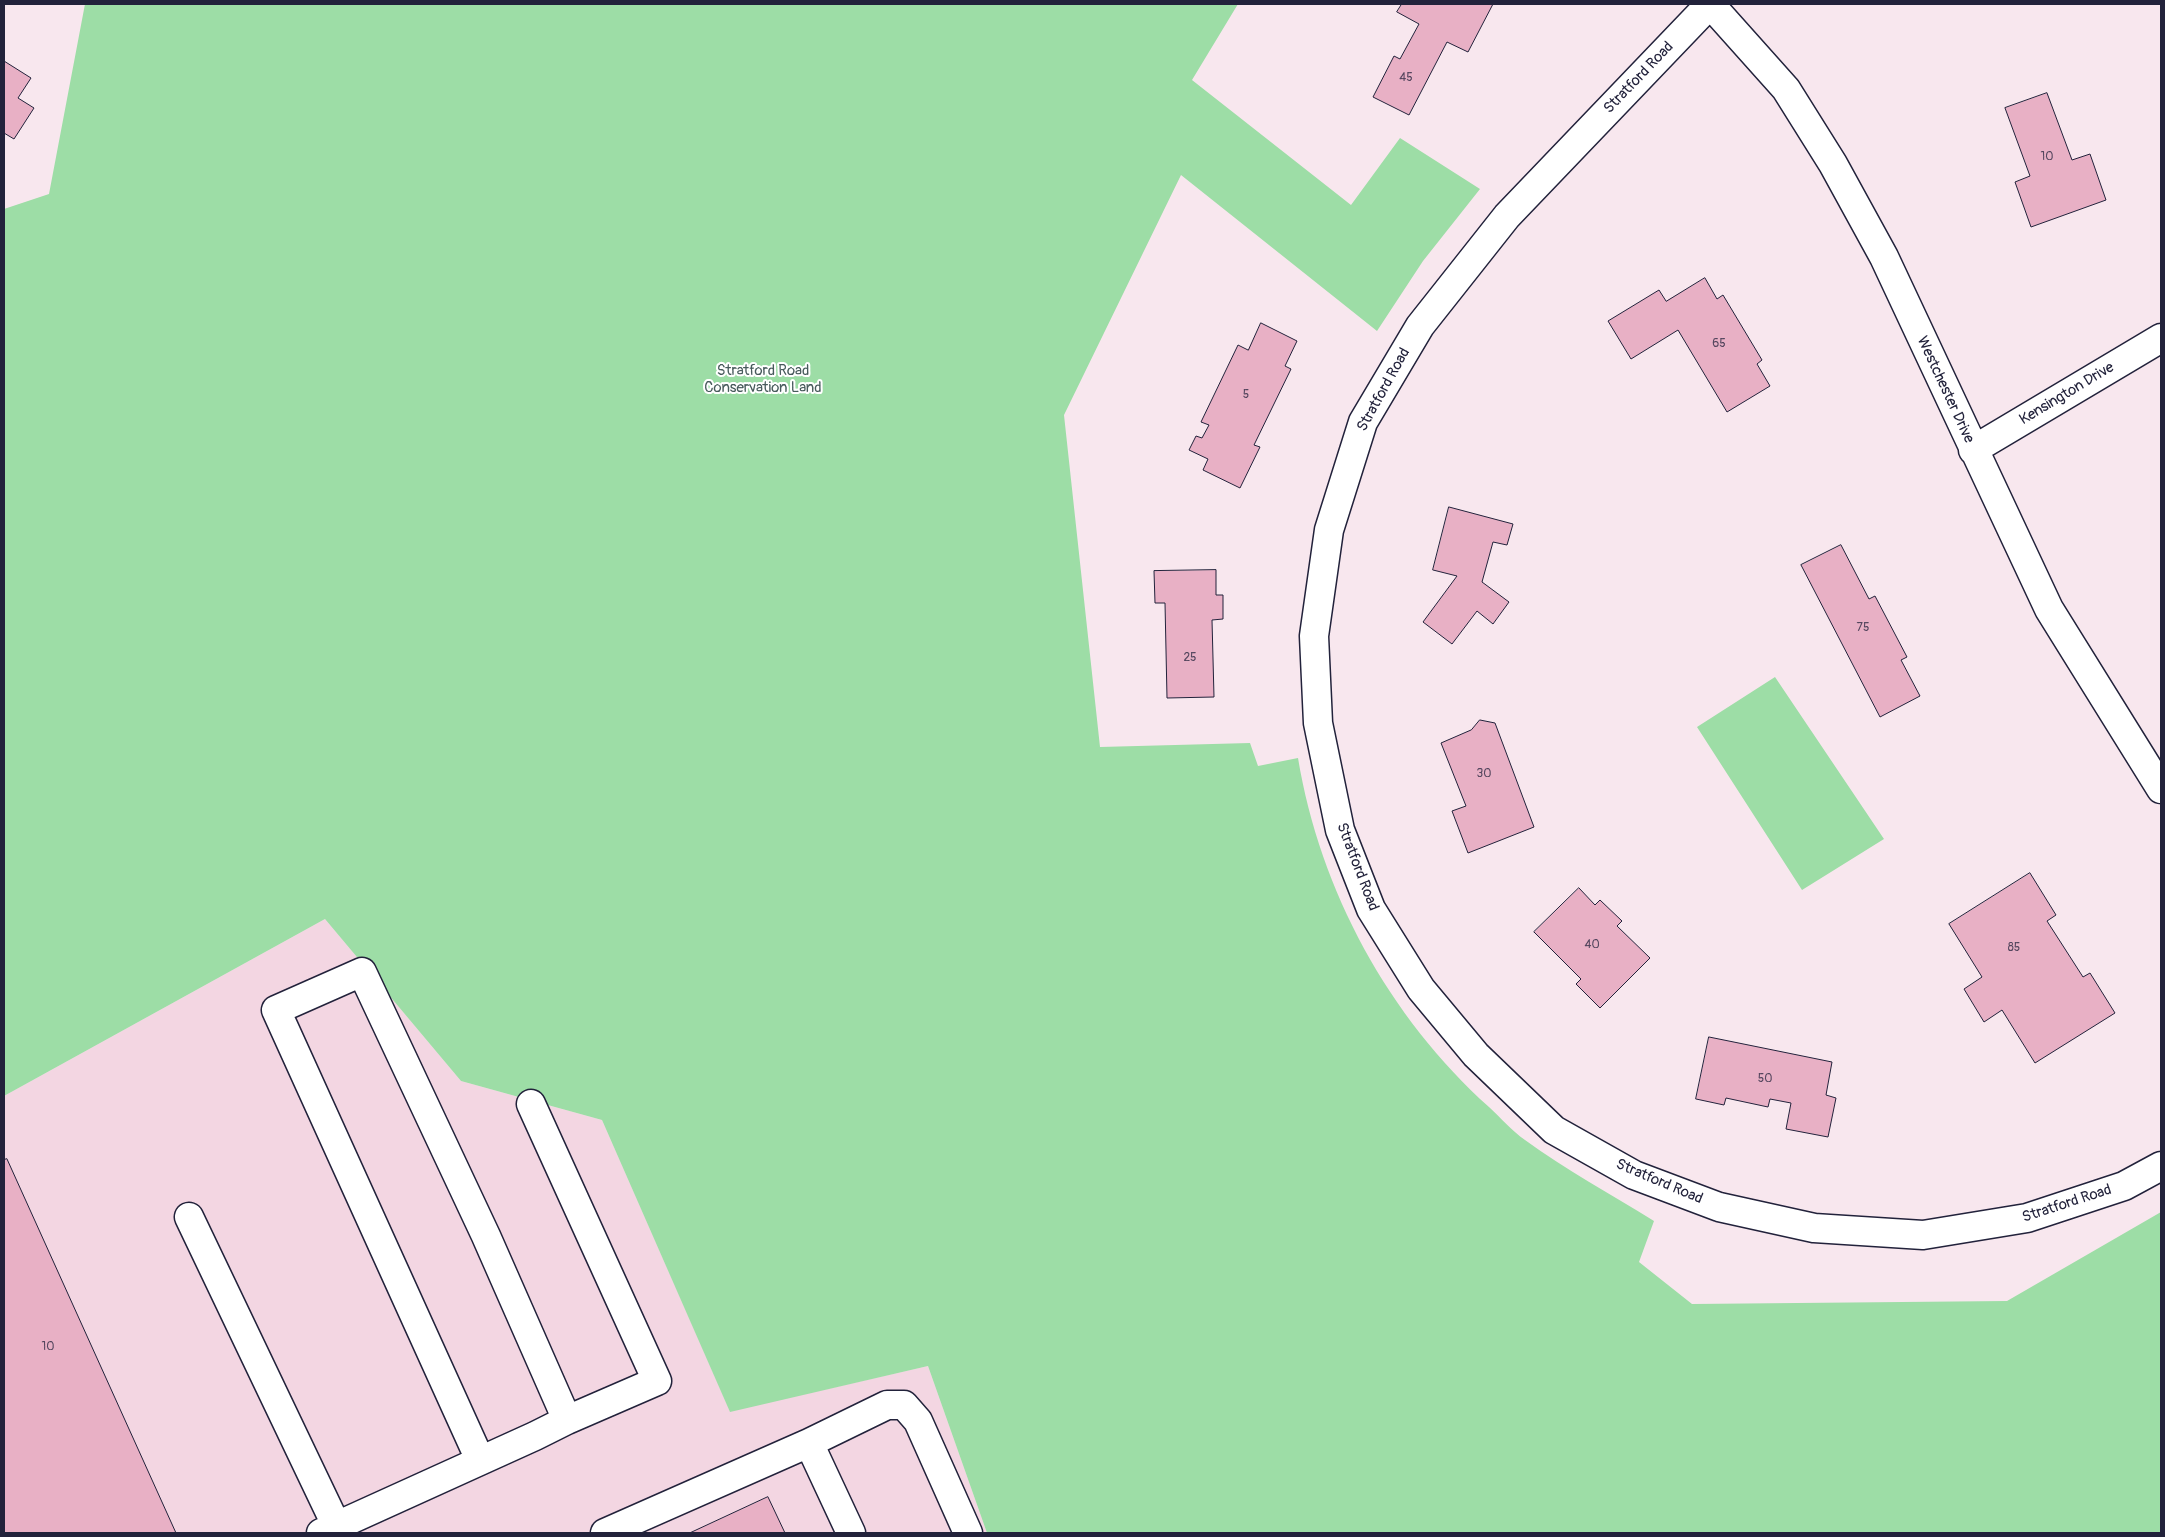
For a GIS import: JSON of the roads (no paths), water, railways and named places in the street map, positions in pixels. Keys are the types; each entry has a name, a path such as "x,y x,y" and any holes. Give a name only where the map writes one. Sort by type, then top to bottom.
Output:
{"street":[{"name":"Westchester Drive","path":"1710,4 1786,88 1833,164 1884,257 2049,609 2161,789"},
{"name":"Stratford Road","path":"1710,4 1507,216 1420,326 1363,422 1329,530 1314,636 1318,723 1340,830 1371,909 1421,989 1476,1055 1554,1130 1634,1175 1719,1207 1814,1228 1923,1235 2027,1218 2124,1186 2161,1166"},
{"name":"Kensington Drive","path":"1973,450 2161,338"},
{"path":"480,1460 276,1010 362,972 486,1236 567,1420"},
{"path":"189,1217 331,1531 480,1460 657,1381 531,1104"},
{"path":"606,1533 809,1443 887,1405 904,1405 918,1421 968,1533"},
{"path":"809,1443 851,1533"}],"park label":[{"name":"Stratford Road Conservation Land","path":"763,380"}]}
